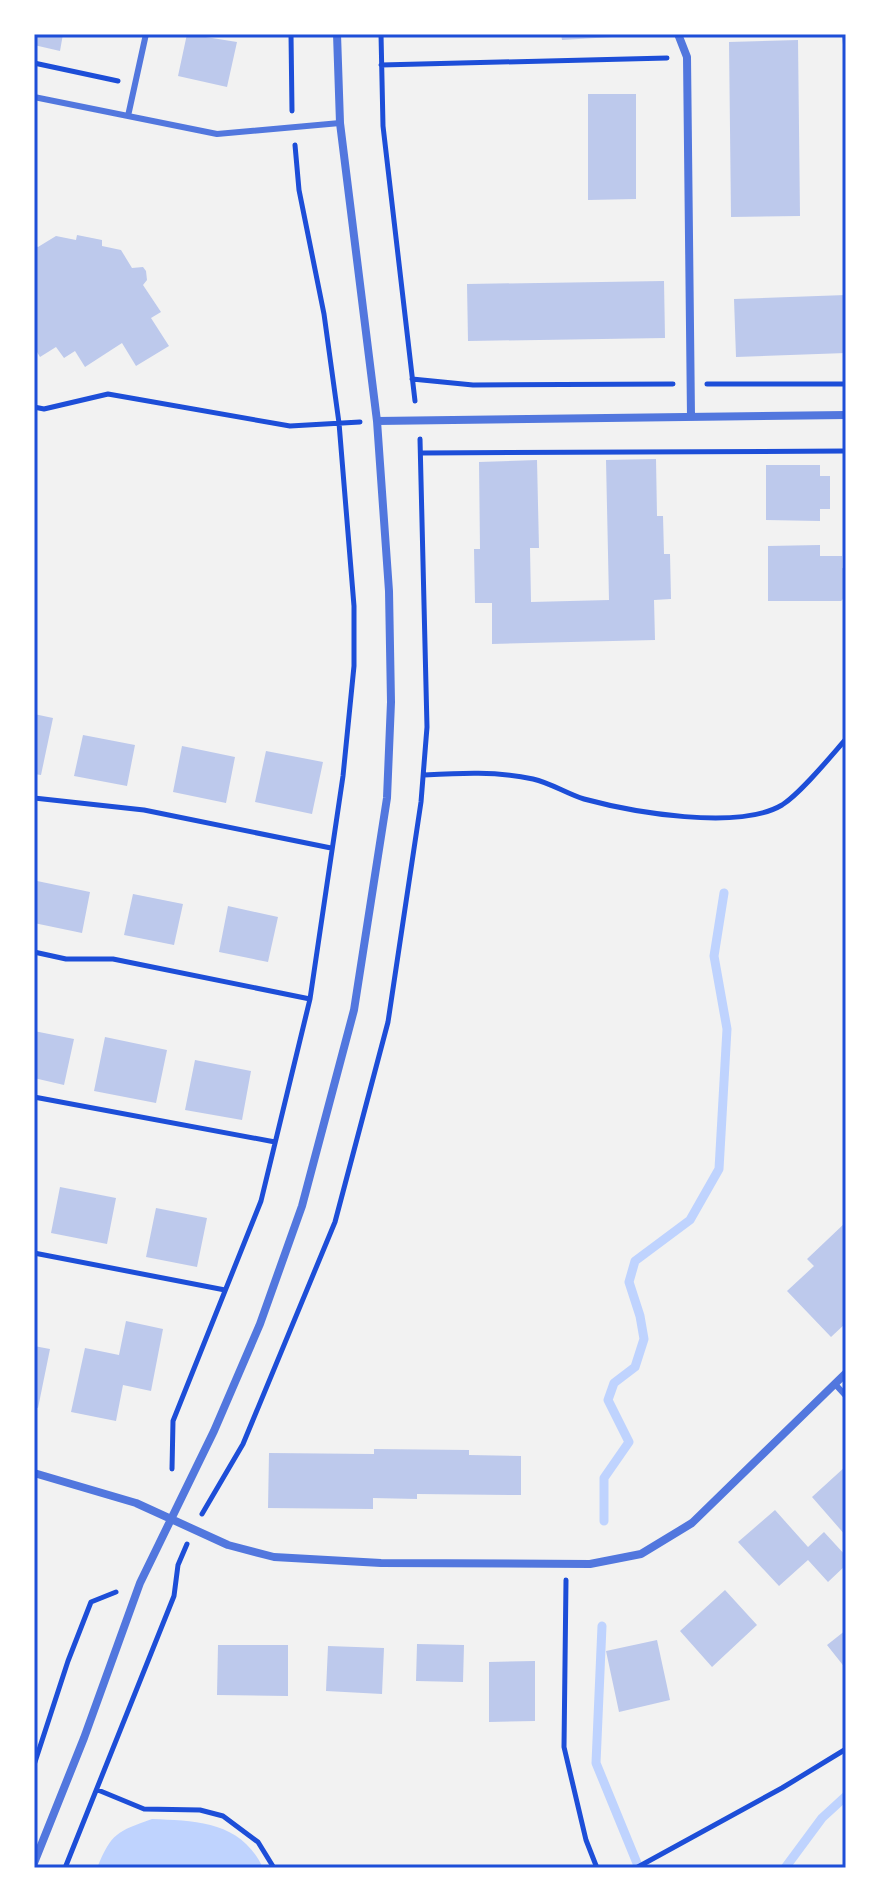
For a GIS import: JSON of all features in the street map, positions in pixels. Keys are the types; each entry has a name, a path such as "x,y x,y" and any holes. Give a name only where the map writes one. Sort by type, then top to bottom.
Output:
{"street":[{"path":"34,1863 84,1738 140,1583 214,1431 260,1324 302,1206 354,1010 387,798 391,702 387,539 377,421 340,123 337,34"},
{"path":"678,34 687,57 691,416"},
{"path":"377,421 846,415"},
{"path":"34,1473 136,1503 228,1545 274,1557 381,1563 590,1564 641,1554 692,1523 846,1373"}],"lane":[{"path":"128,116 146,34"},
{"path":"34,97 217,134 340,123"},
{"path":"835,1384 846,1396"}],"path":[{"path":"173,1421 261,1201 310,999 343,776 354,666 350,553 339,423 324,314 299,190 293,128 291,34"},
{"path":"381,34 383,126 412,379 473,385 846,384"},
{"path":"845,34 846,55"},
{"path":"381,65 687,57"},
{"path":"34,63 135,84"},
{"path":"34,407 44,409 108,394 290,426 339,423"},
{"path":"421,453 846,451"},
{"path":"424,775 476,772 535,779 583,799 631,808 690,818 746,816 782,805 846,739"},
{"path":"34,798 144,810 331,848"},
{"path":"34,952 66,959 113,959 310,999"},
{"path":"34,1097 275,1142"},
{"path":"34,1253 225,1290"},
{"path":"569,1563 564,1595 564,1747 586,1840 597,1868"},
{"path":"34,1765 91,1602"},
{"path":"636,1868 846,1749"},
{"path":"98,1790 144,1809 200,1810 223,1816 258,1842 274,1868"}],"water":[{"path":"152,1819 201,1823 230,1832 254,1852 263,1868 97,1868 117,1835"}],"building":[{"path":"34,34 63,34 60,51 34,45"},
{"path":"187,34 237,42 227,87 178,76"},
{"path":"561,34 612,34 612,37 562,40"},
{"path":"798,40 800,216 731,217 729,42"},
{"path":"588,94 636,94 636,199 588,200"},
{"path":"77,235 102,240 102,246 121,250 132,268 143,267 147,280 143,285 161,312 151,318 169,346 136,366 122,343 85,367 75,351 64,358 56,347 40,357 34,347 34,245 38,247 56,236 76,240"},
{"path":"664,281 665,338 468,341 467,284"},
{"path":"846,295 846,353 736,357 734,299"},
{"path":"656,459 657,516 663,516 664,554 670,554 671,599 654,600 655,640 492,644 492,603 475,603 474,549 480,549 479,462 537,460 539,548 530,548 531,602 609,600 606,460"},
{"path":"766,465 820,465 820,476 830,476 830,509 820,509 820,521 766,520"},
{"path":"820,545 820,556 842,556 842,568 846,568 846,596 841,601 768,601 768,546"},
{"path":"34,714 53,718 41,775 34,774"},
{"path":"83,735 135,745 127,786 74,776"},
{"path":"182,746 235,757 226,803 173,792"},
{"path":"266,751 323,762 312,814 255,802"},
{"path":"37,881 90,892 82,933 34,923"},
{"path":"133,894 183,904 174,945 124,935"},
{"path":"228,906 278,917 268,962 219,952"},
{"path":"34,1031 74,1039 64,1085 34,1078"},
{"path":"105,1037 167,1050 156,1103 94,1091"},
{"path":"195,1060 251,1071 242,1120 185,1110"},
{"path":"60,1187 116,1198 107,1244 51,1233"},
{"path":"156,1208 207,1218 197,1267 146,1257"},
{"path":"846,1222 846,1323 831,1337 787,1291 814,1266 807,1259"},
{"path":"126,1321 163,1329 151,1391 123,1385 116,1421 71,1412 85,1348 119,1355"},
{"path":"34,1346 50,1349 38,1408 34,1407"},
{"path":"374,1449 469,1450 469,1455 521,1456 521,1495 417,1494 417,1499 373,1498 373,1509 268,1508 269,1453 374,1454"},
{"path":"846,1466 846,1536 812,1497"},
{"path":"775,1510 808,1547 824,1532 846,1556 846,1565 828,1582 808,1560 779,1586 738,1542"},
{"path":"725,1590 757,1625 712,1667 680,1631"},
{"path":"846,1630 846,1669 827,1645"},
{"path":"657,1640 670,1700 619,1712 606,1651"},
{"path":"417,1644 464,1645 463,1682 416,1681"},
{"path":"218,1645 288,1645 288,1696 217,1695"},
{"path":"328,1646 384,1648 382,1694 326,1691"},
{"path":"535,1661 535,1721 489,1722 489,1662"}],"waterway":[{"path":"604,1521 604,1478 629,1442 608,1400 614,1383 635,1367 644,1339 629,1282 635,1261 690,1220 719,1169 727,1029 714,956 724,893"},
{"path":"602,1626 596,1763 639,1868"},
{"path":"785,1868 822,1818 846,1796"}]}
